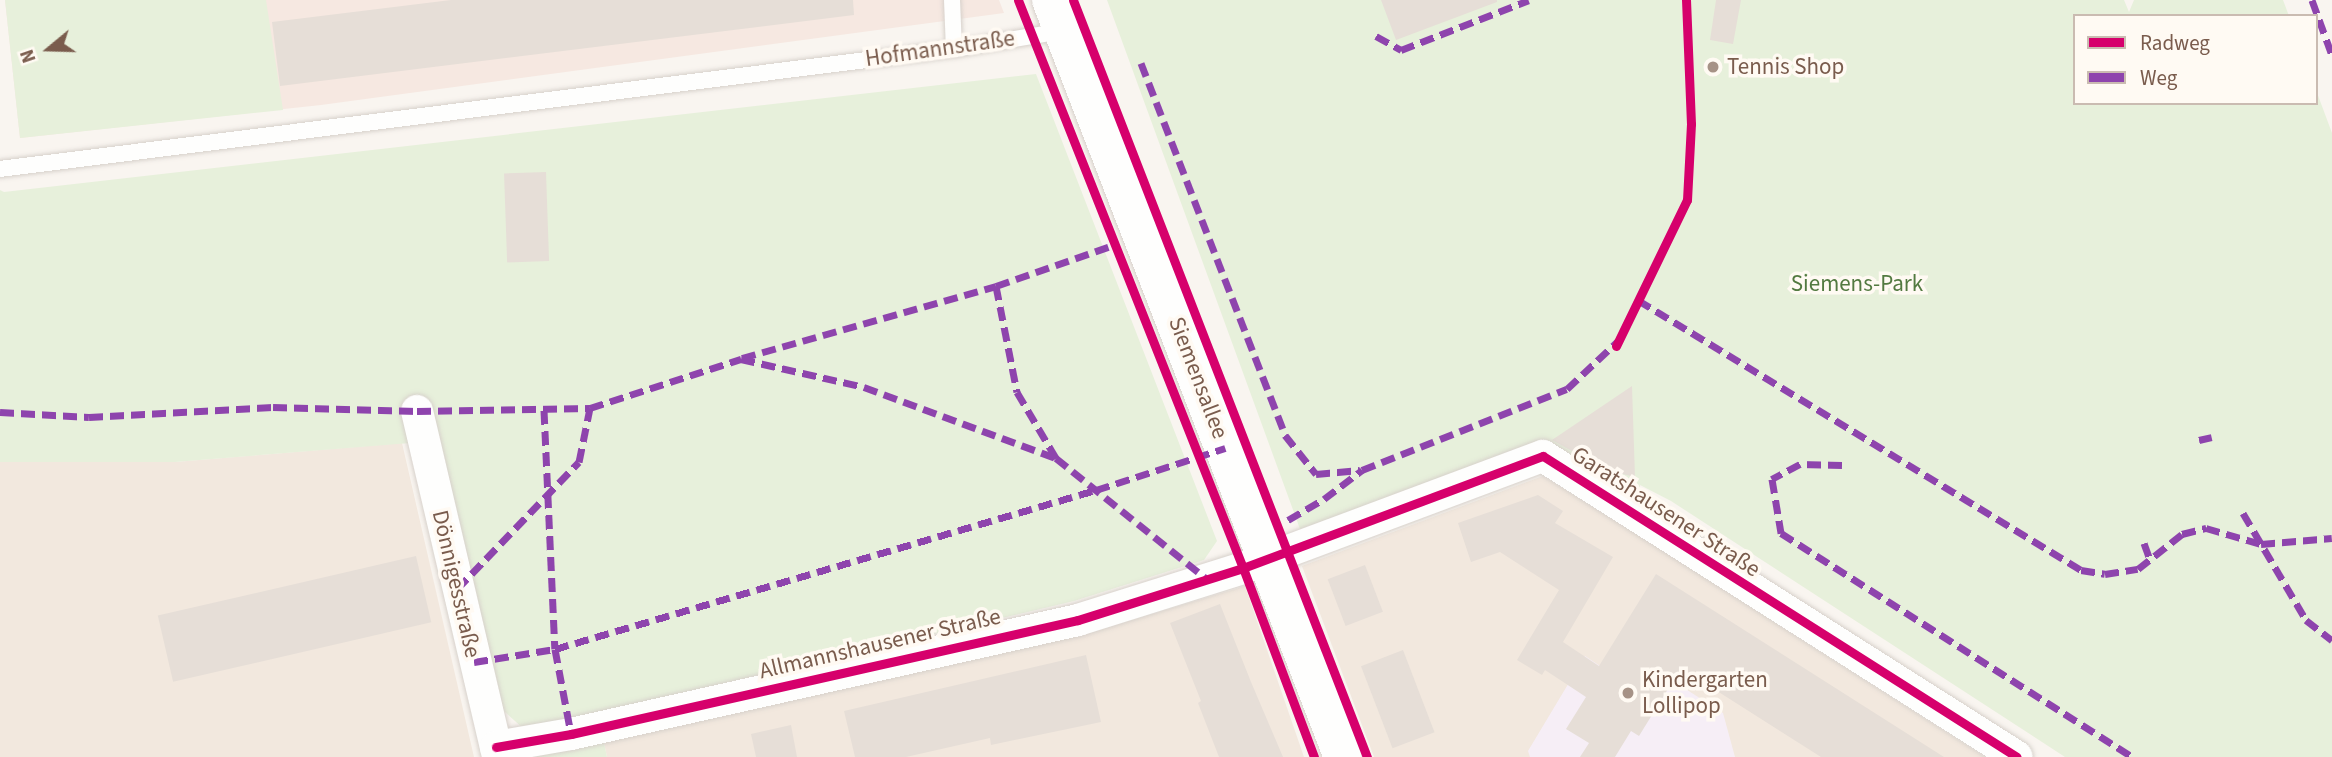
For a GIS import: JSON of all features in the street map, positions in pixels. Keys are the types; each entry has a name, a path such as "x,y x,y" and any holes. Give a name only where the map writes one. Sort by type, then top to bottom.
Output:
{"main road":[{"name":"Siemensallee","path":"1057,15 1343,757"}],"street":[{"name":"Dönnigesstraße","path":"417,411 497,752"},
{"name":"Garatshausener Straße","path":"1268,559 1543,456 2017,757"},
{"name":"Allmannshausener Straße","path":"497,752 1078,620 1268,559"}],"lane":[{"path":"952,0 954,49"},
{"name":"Hofmannstraße","path":"0,169 954,49 1057,15"}],"shaded area":[{"path":"5,0 999,0 1004,13 321,105 20,138"},
{"path":"402,443 474,757 0,757 0,462 175,462"},
{"path":"1543,476 1985,757 1374,757 1302,566"},
{"path":"1245,586 1304,757 607,757 603,738 1083,635"},
{"name":"Kindergarten Lollipop","path":"1617,645 1723,713 1735,757 1530,757 1528,751 1585,656 1603,668"}],"green space":[{"path":"5,0 266,0 283,110 20,138"},
{"name":"Siemens-Park","path":"1107,0 2124,0 2129,12 2134,0 2283,0 2288,14 2073,14 2073,105 2318,105 2318,95 2332,133 2332,757 2065,757 1671,501 1640,485 1640,489 1633,493 1563,450 1538,446 1300,529"},
{"path":"1036,74 1217,541 1204,560 1074,601 525,730 494,702 435,441 175,462 0,462 0,190 4,192"},
{"path":"603,738 607,757 525,757"}],"building":[{"path":"451,0 853,0 854,15 280,86 272,22"},
{"path":"1381,0 1497,0 1497,2 1396,40"},
{"path":"1716,0 1741,0 1733,44 1710,40"},
{"path":"546,172 549,261 507,262 504,173"},
{"path":"1632,386 1635,477 1606,470 1552,440"},
{"path":"1538,495 1563,511 1555,523 1613,557 1563,642 1599,666 1656,574 1944,757 1821,757 1681,668 1639,736 1631,731 1615,757 1580,757 1589,743 1566,729 1586,697 1545,670 1542,675 1517,660 1559,590 1500,552 1471,562 1458,523"},
{"path":"416,556 431,622 173,682 158,616"},
{"path":"1365,565 1383,612 1346,626 1328,579"},
{"path":"1220,604 1283,757 1219,757 1198,703 1201,701 1170,623"},
{"path":"1403,650 1435,732 1393,748 1361,666"},
{"path":"1086,655 1101,722 991,745 990,738 906,757 855,757 844,711"},
{"path":"791,725 797,757 756,757 751,734"}],"marked path":[{"path":"1376,36 1401,50 1529,0"},
{"path":"2312,0 2317,14"},
{"path":"2318,16 2332,55"},
{"path":"1141,63 1285,435 1316,474 1360,470"},
{"path":"742,358 996,286 1114,245"},
{"path":"996,286 1017,392 1056,458"},
{"path":"1638,300 2081,570 2105,574 2138,569 2182,534 2206,528 2261,544 2332,538"},
{"path":"1288,520 1324,499 1362,470 1567,389 1618,341"},
{"path":"457,589 579,462 590,408 741,359 864,387 1056,458 1207,579"},
{"path":"0,412 89,417 273,407 417,411 590,408"},
{"path":"544,410 555,649 571,734"},
{"path":"2199,440 2212,437"},
{"path":"474,662 555,649 1096,490 1225,448"},
{"path":"1842,465 1800,464 1772,479 1781,533 2132,757"},
{"path":"2243,513 2306,620 2332,640"},
{"path":"2144,543 2149,557"}],"cycle path":[{"path":"1018,0 1243,568 1314,757"},
{"path":"1073,0 1367,757"},
{"path":"1616,346 1687,200 1691,124 1686,0"},
{"path":"496,747 571,734 1078,620 1243,568 1543,456 2017,757"}],"place":[{"name":"Tennis Shop","path":"1713,67"},
{"name":"Kindergarten Lollipop","path":"1628,693"}]}
